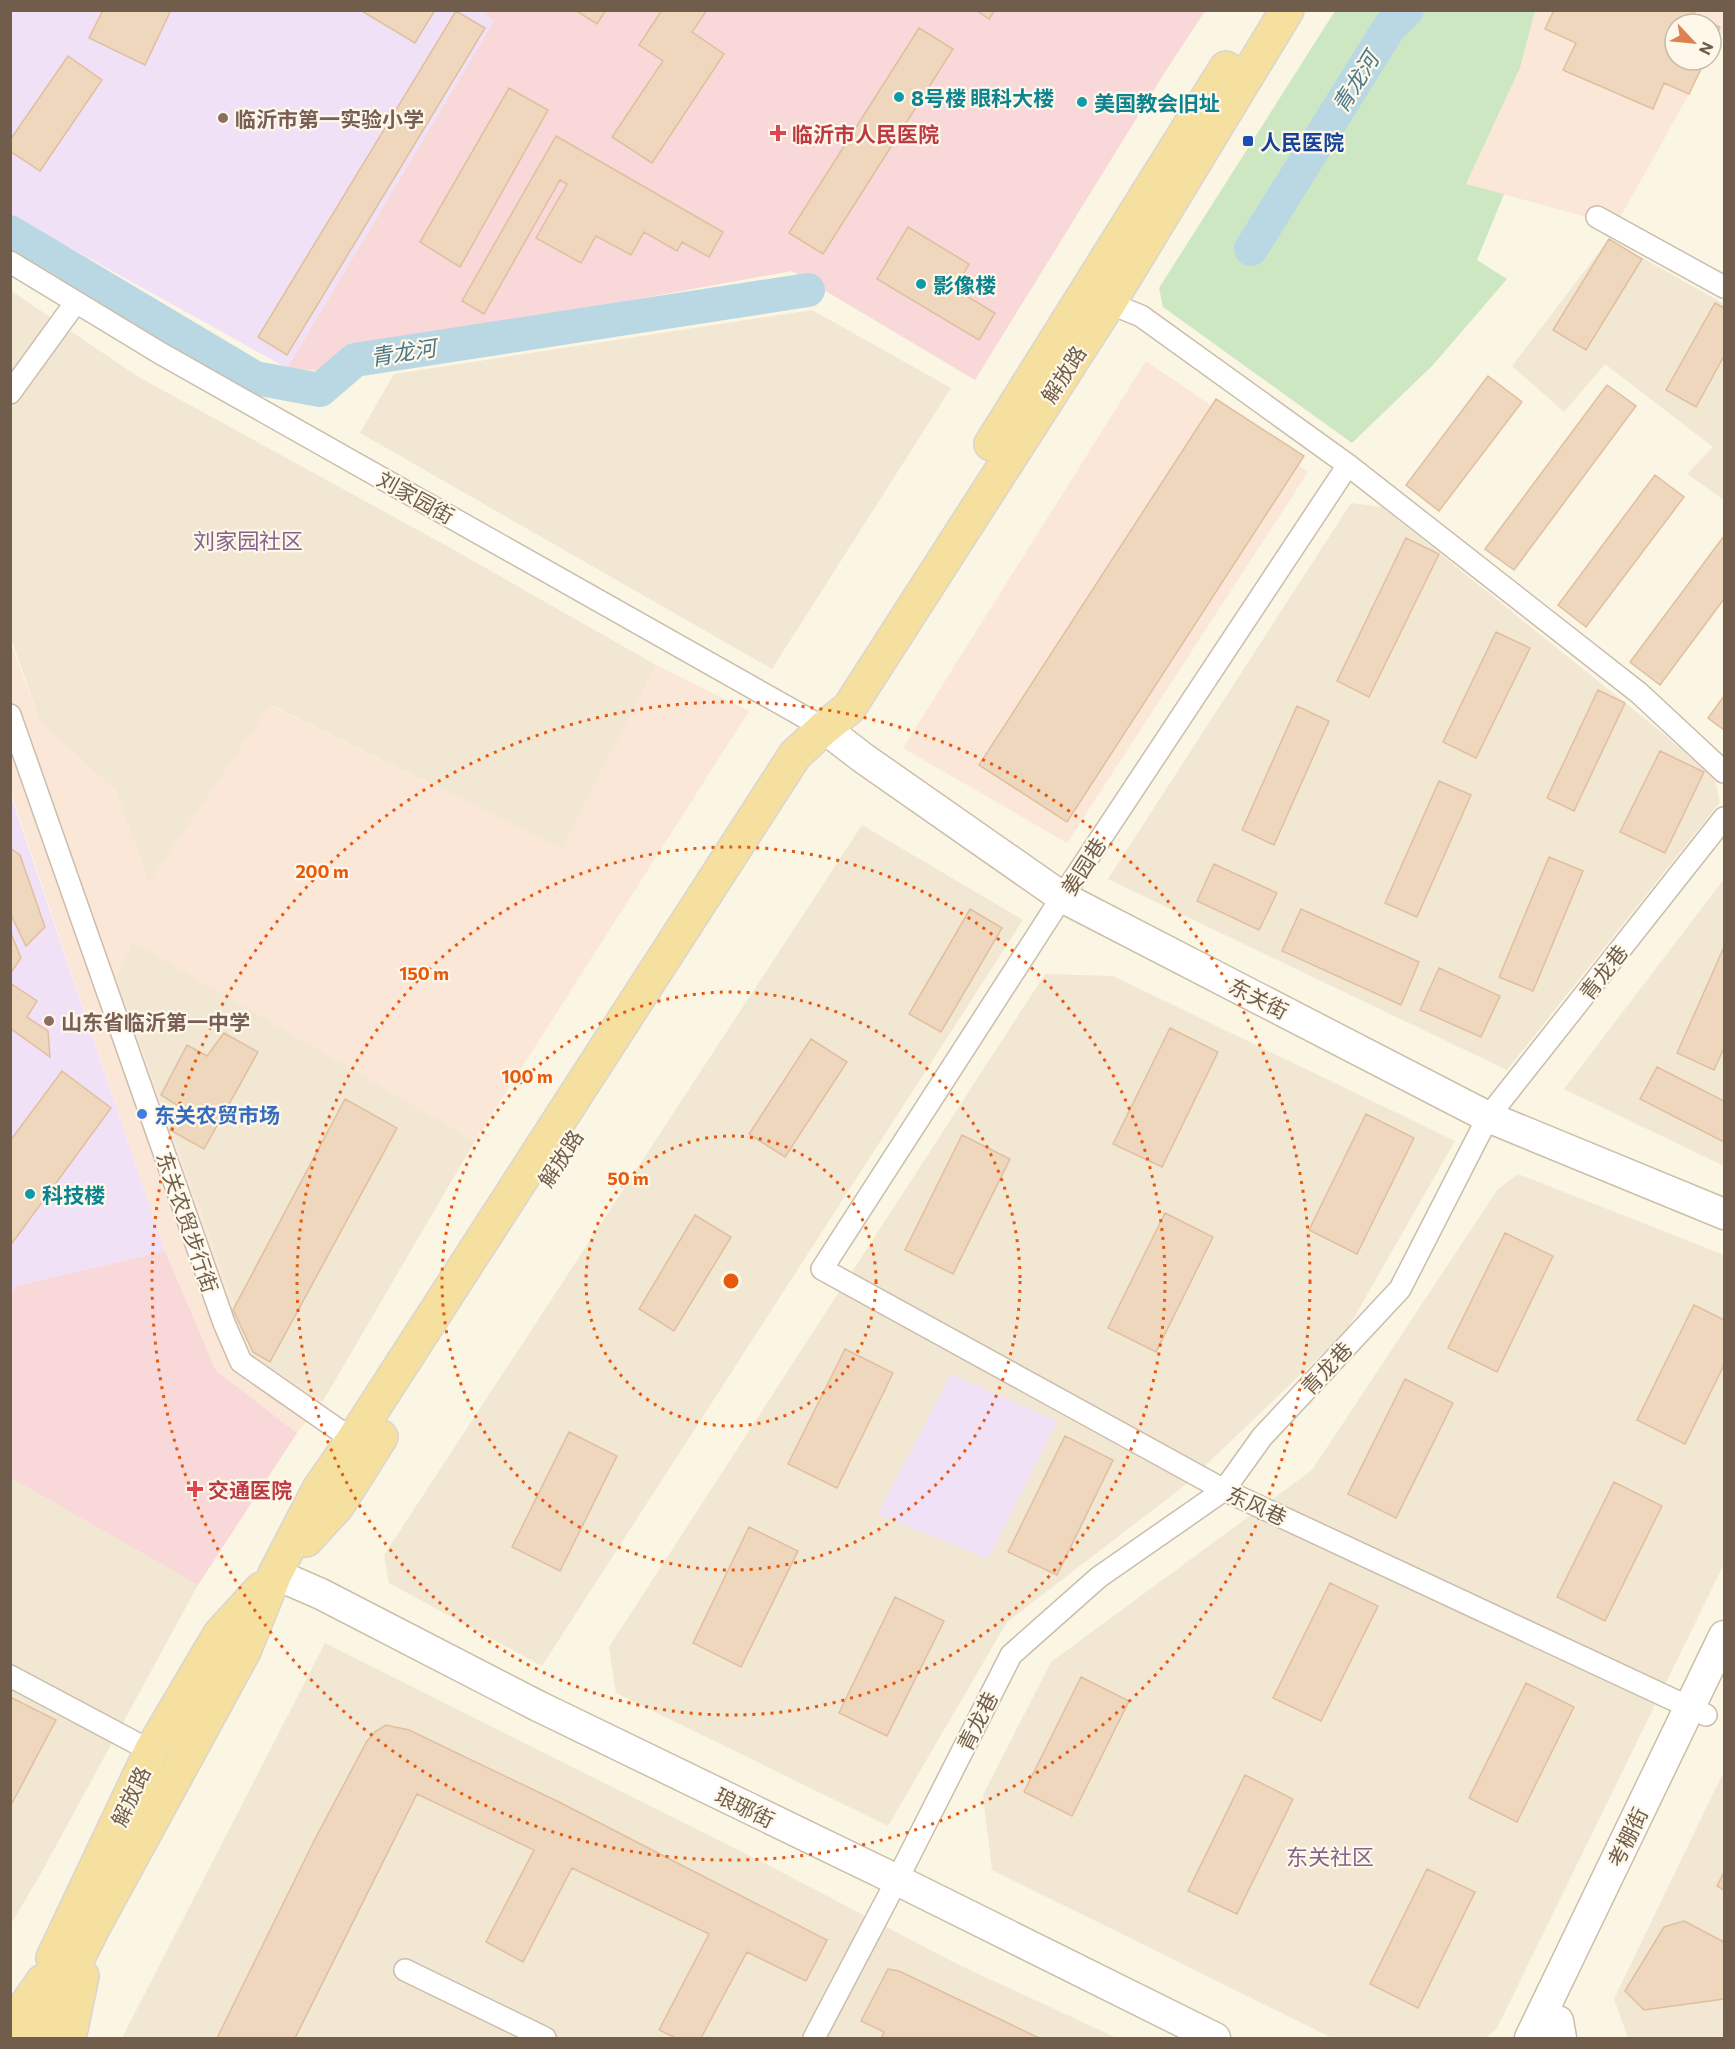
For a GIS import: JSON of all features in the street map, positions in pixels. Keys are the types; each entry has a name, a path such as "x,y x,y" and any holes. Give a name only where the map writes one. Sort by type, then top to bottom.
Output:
{"main road":[{"name":"解放路","path":"16,2038 151,1751 220,1634 338,1505 812,765 832,698 1262,10"},
{"name":"解放路","path":"38,2038 93,1928 244,1651 275,1574 319,1489 353,1440 795,755 849,708 1109,303 1287,10"},
{"path":"67,2038 71,2030 93,1928"},
{"path":"10,2028 43,1981"}],"street":[{"path":"1597,217 1725,287"},
{"name":"刘家园街","path":"10,262 160,353 824,728"},
{"path":"10,393 76,302"},
{"path":"1109,303 1142,316 1348,465 1639,693 1725,772"},
{"name":"姜园巷","path":"822,1269 1062,897 1348,465"},
{"name":"东关农贸步行街","path":"10,715 224,1323 241,1362 353,1440"},
{"name":"东关街","path":"824,728 863,759 1062,897 1488,1117 1725,1214"},
{"name":"青龙巷","path":"814,2038 1011,1655 1099,1577 1224,1490 1262,1437 1400,1289 1488,1117 1725,818"},
{"name":"东风巷","path":"822,1269 1224,1490 1698,1711"},
{"name":"琅琊街","path":"275,1574 321,1594 538,1706 897,1880 1215,2038"},
{"name":"考棚街","path":"1557,2033 1698,1711 1725,1636"},
{"path":"10,1676 151,1751"},
{"name":"考棚街","path":"1530,2038 1698,1711 1725,1679"},
{"path":"405,1970 544,2038"}],"shaded area":[{"name":"临沂市第一实验小学","path":"14,10 481,10 494,21 287,368 11,215 10,17"},
{"name":"临沂市人民医院","path":"481,11 1205,11 975,380 792,271 348,352 321,371 287,368 494,21"},
{"path":"1535,11 1724,11 1723,32 1723,12 1663,12 1663,72 1701,72 1616,225 1466,184 1520,68"},
{"path":"1609,239 1724,304 1724,500 1687,474 1713,447 1605,364 1564,412 1512,366"},
{"path":"10,290 137,376 447,546 656,665 562,849 271,705 149,883 116,792 40,722 11,638"},
{"path":"812,310 951,388 772,669 360,433 394,374"},
{"path":"1146,361 1308,472 1067,843 903,748"},
{"path":"1351,503 1382,507 1660,731 1715,779 1720,802 1507,1070 1108,879"},
{"path":"10,641 40,722 116,792 149,882 270,705 562,849 656,665 749,711 475,1141 133,942 116,978 253,1357 323,1401 297,1433 216,1371 165,1251 11,793"},
{"name":"山东省临沂第一中学","path":"10,793 165,1251 16,1286 11,1296"},
{"path":"862,825 1023,920 542,1666 389,1583 384,1555"},
{"path":"1724,879 1724,1166 1564,1089"},
{"path":"133,941 475,1141 323,1401 253,1357 116,978"},
{"path":"1045,974 1113,976 1455,1141 1347,1330 1184,1486 1007,1622 888,1826 616,1693 609,1647"},
{"path":"1518,1174 1724,1255 1724,1564 1497,2028 1486,2038 1332,2038 992,1870 983,1795 1051,1662 1312,1470 1498,1189"},
{"path":"165,1251 216,1371 297,1433 198,1585 11,1478 10,1296 16,1286"},
{"path":"951,1374 1057,1421 988,1559 878,1514"},
{"path":"11,1478 198,1585 11,1924"},
{"path":"325,1643 768,1865 959,1965 1117,2038 122,2038"},
{"path":"1724,1771 1724,2038 1628,2038 1614,1999"}],"green space":[{"path":"1335,11 1535,11 1520,68 1466,184 1504,194 1477,260 1507,279 1433,365 1352,443 1163,307 1159,288"}],"building":[{"path":"103,10 171,10 145,65 89,38"},
{"path":"360,10 435,10 415,43"},
{"path":"575,10 606,10 597,24"},
{"path":"662,10 707,10 692,32 724,54 652,163 612,137 663,61 639,45"},
{"path":"976,10 995,10 989,19"},
{"path":"1554,10 1695,10 1695,12 1663,12 1663,72 1699,72 1689,94 1664,83 1653,109 1563,70 1576,43 1545,29"},
{"path":"456,11 485,28 287,355 258,337"},
{"name":"8号楼 眼科大楼","path":"919,28 953,49 823,254 789,233"},
{"path":"68,56 102,80 40,171 10,151 10,140"},
{"path":"509,88 548,110 460,267 420,242"},
{"path":"556,136 723,232 709,257 682,242 677,251 644,232 631,255 596,236 581,263 536,238 567,184 560,180 484,314 462,301"},
{"name":"影像楼","path":"908,227 969,264 955,289 995,313 979,340 877,279"},
{"path":"1609,239 1642,259 1586,350 1553,330"},
{"path":"1715,303 1724,308 1724,356 1696,407 1666,390"},
{"path":"1488,376 1522,402 1439,511 1406,485"},
{"path":"1607,385 1636,406 1514,570 1485,549"},
{"path":"1216,399 1304,456 1067,822 979,765"},
{"path":"1655,475 1684,497 1586,627 1558,605"},
{"path":"1724,536 1724,599 1660,685 1630,662"},
{"path":"1406,538 1439,554 1369,697 1337,681"},
{"path":"1496,632 1530,648 1476,758 1443,742"},
{"path":"1598,690 1625,703 1574,811 1547,798"},
{"path":"1724,696 1724,730 1708,718"},
{"path":"1297,706 1329,721 1274,845 1242,830"},
{"path":"1660,751 1704,772 1665,853 1620,832"},
{"path":"1439,781 1471,795 1417,917 1385,903"},
{"path":"10,848 20,855 45,927 26,946 10,913"},
{"path":"1549,857 1583,871 1533,991 1499,977"},
{"path":"1214,864 1277,893 1259,930 1197,901"},
{"path":"970,909 1002,928 941,1032 909,1014"},
{"path":"1301,909 1419,962 1401,1005 1282,951"},
{"path":"10,931 21,958 10,974"},
{"path":"1724,947 1724,1048 1714,1070 1677,1053"},
{"path":"1439,968 1500,996 1481,1037 1420,1010"},
{"path":"10,983 37,1001 27,1017 48,1031 50,1057 10,1028"},
{"path":"1170,1028 1218,1052 1162,1167 1113,1144"},
{"path":"224,1033 258,1052 204,1149 170,1130 180,1107 161,1095 187,1045 207,1056"},
{"path":"811,1039 847,1062 785,1157 749,1134"},
{"path":"1657,1067 1724,1101 1724,1142 1640,1099"},
{"name":"科技楼","path":"62,1071 111,1108 10,1246 10,1141"},
{"path":"345,1099 397,1128 270,1362 253,1352 233,1310"},
{"path":"1366,1114 1414,1138 1357,1254 1309,1230"},
{"path":"962,1135 1010,1159 953,1274 905,1250"},
{"path":"1165,1213 1213,1237 1156,1352 1108,1328"},
{"path":"695,1215 731,1237 674,1331 639,1309"},
{"path":"1505,1233 1553,1256 1497,1372 1448,1348"},
{"path":"1694,1305 1724,1320 1724,1365 1685,1444 1637,1420"},
{"path":"845,1349 893,1373 837,1488 788,1464"},
{"path":"1405,1379 1453,1403 1396,1518 1348,1494"},
{"path":"569,1432 617,1456 560,1571 512,1547"},
{"path":"1065,1436 1113,1460 1057,1575 1008,1552"},
{"path":"1614,1482 1662,1506 1605,1621 1557,1597"},
{"path":"749,1527 798,1551 741,1667 693,1643"},
{"path":"1330,1583 1378,1606 1321,1721 1273,1698"},
{"path":"895,1597 944,1621 887,1736 839,1713"},
{"path":"1081,1677 1129,1701 1072,1816 1024,1792"},
{"path":"1526,1683 1574,1707 1517,1822 1469,1798"},
{"path":"10,1697 56,1720 10,1807"},
{"path":"386,1725 409,1730 559,1802 827,1940 806,1981 747,1952 701,2038 676,2038 659,2030 709,1934 572,1868 523,1962 486,1942 534,1850 417,1794 295,2038 217,2038 314,1841 367,1741 376,1731"},
{"path":"1245,1775 1293,1799 1237,1914 1188,1891"},
{"path":"1427,1869 1475,1892 1418,2008 1370,1984"},
{"path":"1724,1872 1724,1890 1717,1886"},
{"path":"1684,1921 1724,1942 1724,1999 1644,2010 1625,1991 1664,1927"},
{"path":"888,1969 899,1971 1039,2038 881,2038 884,2032 861,2021"}],"waterway":[{"name":"青龙河","path":"1251,249 1390,26 1407,10"},
{"name":"青龙河","path":"10,232 255,378 320,390 355,360 808,290"}],"place":[{"name":"8号楼 眼科大楼","path":"899,97"},
{"name":"美国教会旧址","path":"1082,102"},
{"name":"临沂市第一实验小学","path":"223,118"},
{"name":"临沂市人民医院","path":"778,133"},
{"name":"人民医院","path":"1248,141"},
{"name":"影像楼","path":"921,284"},
{"name":"山东省临沂第一中学","path":"49,1021"},
{"name":"东关农贸市场","path":"142,1114"},
{"name":"科技楼","path":"30,1194"},
{"name":"交通医院","path":"195,1489"}],"district":[{"name":"刘家园社区","path":"248,540"},
{"name":"东关社区","path":"1330,1856"}]}
